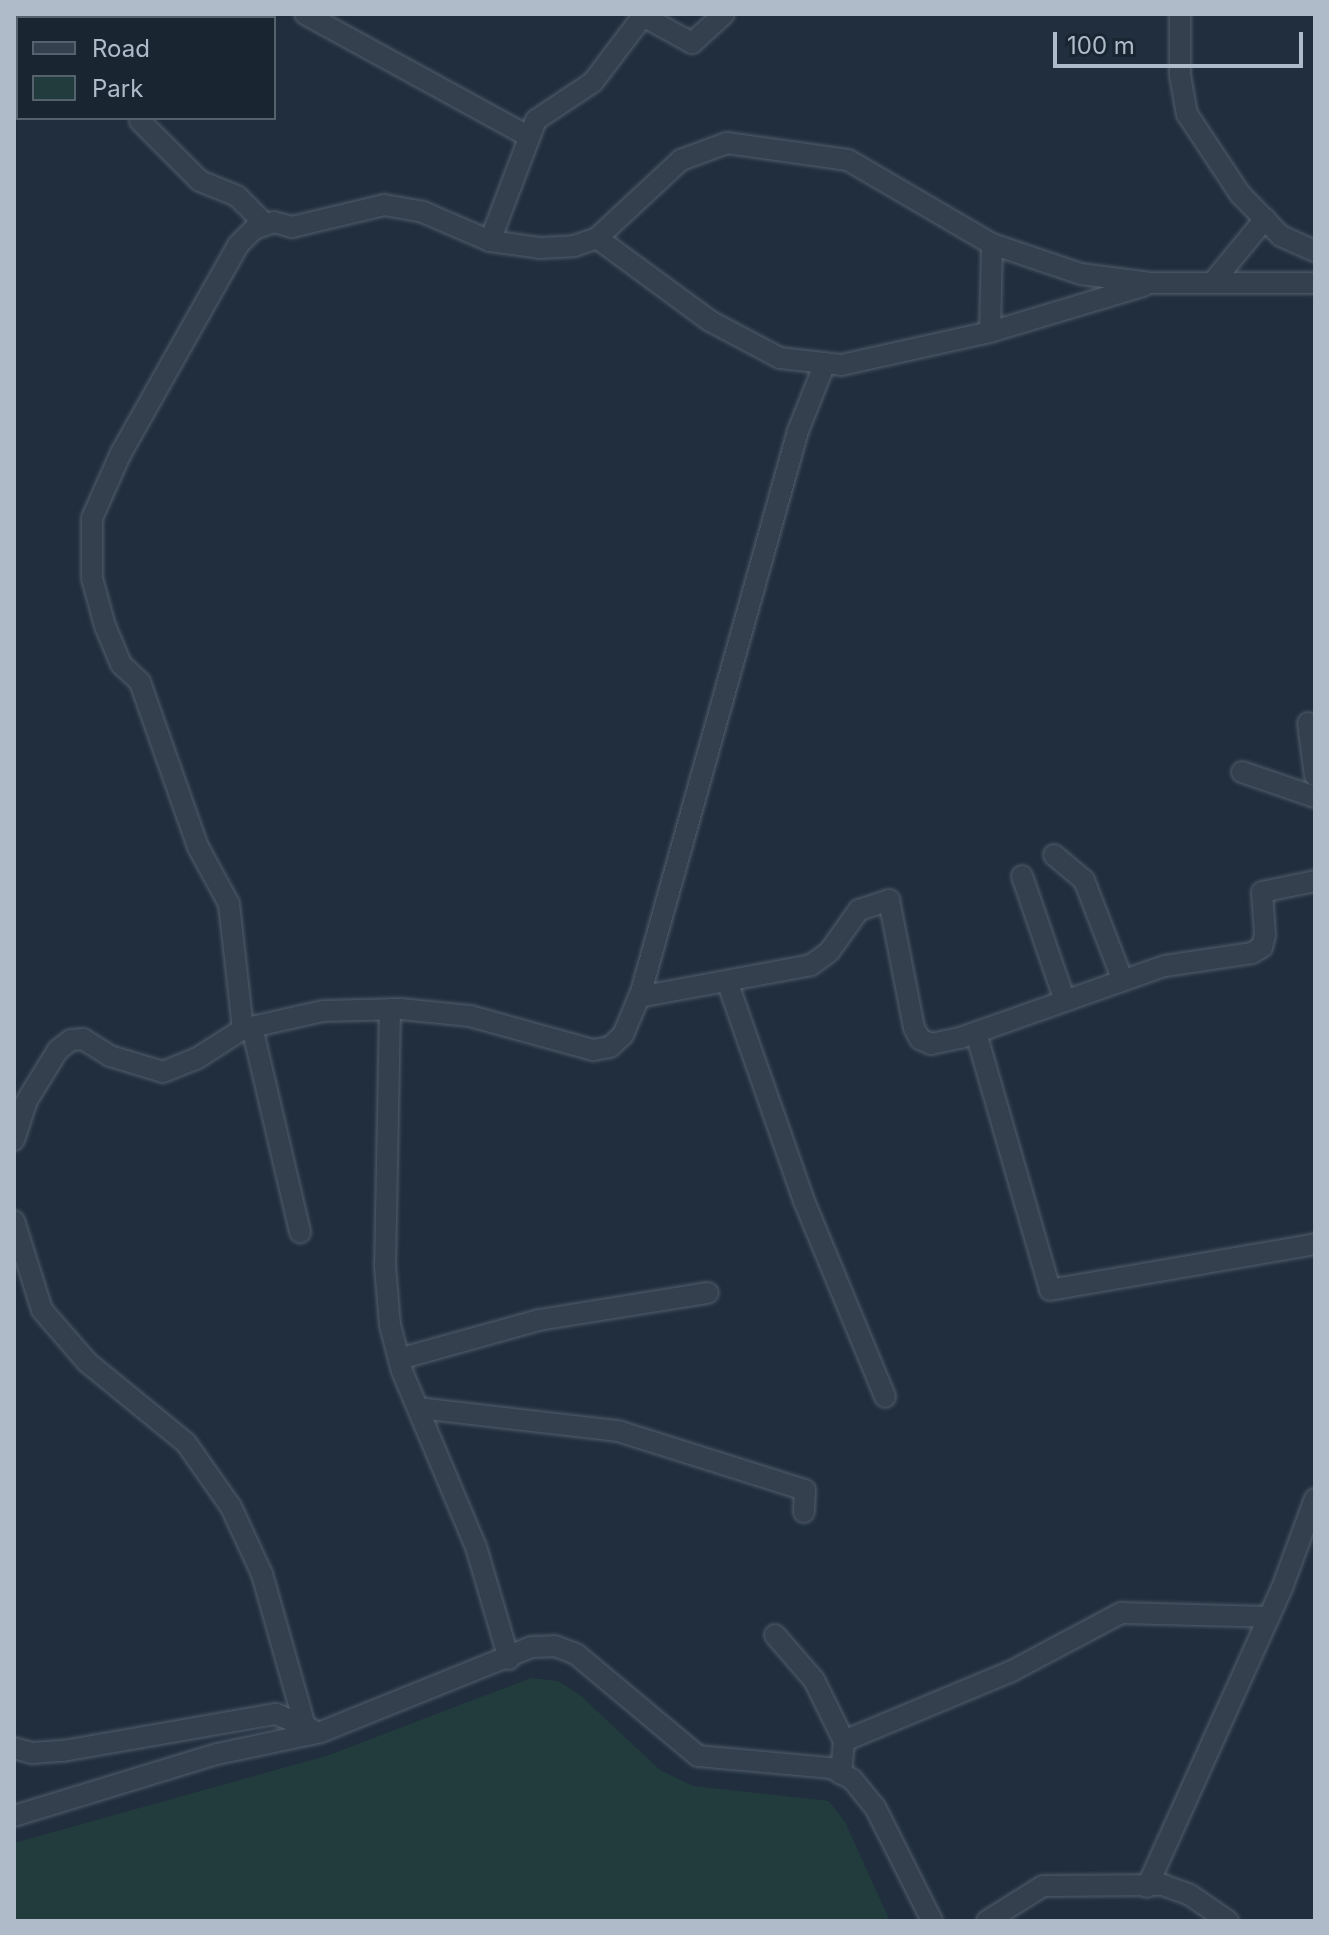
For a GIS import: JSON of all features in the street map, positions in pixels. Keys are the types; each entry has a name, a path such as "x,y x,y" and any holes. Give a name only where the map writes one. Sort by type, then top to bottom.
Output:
{"street":[{"path":"305,14 530,137"},
{"path":"490,241 536,120 593,82 643,16 692,43 724,14"},
{"path":"1180,14 1180,75 1187,114 1240,194 1281,236 1315,251"},
{"path":"140,121 200,181 237,196 266,225"},
{"path":"300,1232 248,1028 229,904 198,847 140,682 121,664 105,626 92,578 92,518 121,453 238,245 266,225 292,227 384,205 423,212 490,241 540,248 597,238 681,160 727,143 848,160 992,244 1081,274 1150,283 1315,283"},
{"path":"1213,282 1265,219"},
{"path":"597,238 710,321 780,358 841,365 990,332 1150,283"},
{"path":"990,332 992,244"},
{"path":"14,1140 26,1102 58,1050 71,1040 83,1039 110,1056 163,1072 196,1059 248,1028 323,1011 390,1009 470,1016 593,1050 610,1047 623,1035 639,997 798,431 825,363"},
{"path":"1308,723 1315,776"},
{"path":"1242,772 1315,797"},
{"path":"1054,855 1084,880 1123,981"},
{"path":"1022,876 1065,1001"},
{"path":"639,997 822,960 859,910 889,900 920,1039 931,1044 976,1033 1165,966 1252,953 1262,947 1265,935 1262,892 1315,881"},
{"path":"727,981 804,1201 885,1397"},
{"path":"390,1009 385,1266 390,1325 399,1359 476,1547 509,1659"},
{"path":"976,1033 1050,1290 1315,1244"},
{"path":"14,1221 42,1310 87,1362 186,1443 231,1507 262,1574 313,1729"},
{"path":"399,1359 539,1320 708,1293"},
{"path":"419,1408 618,1431 805,1490 804,1512"},
{"path":"1147,1887 1269,1617 1315,1499"},
{"path":"844,1741 1010,1672 1121,1613 1269,1617"},
{"path":"775,1635 814,1680 844,1741 841,1774"},
{"path":"14,1816 217,1754 313,1729 509,1659 531,1647 555,1646 576,1654 698,1756 831,1768 841,1774 875,1807 932,1921"},
{"path":"14,1748 32,1753 63,1751 276,1714 313,1729"},
{"path":"987,1921 1043,1886 1163,1885 1190,1895 1228,1921"}],"green space":[{"path":"531,1678 558,1681 580,1695 660,1770 693,1786 829,1801 845,1822 890,1921 14,1921 14,1843 326,1756"}]}
